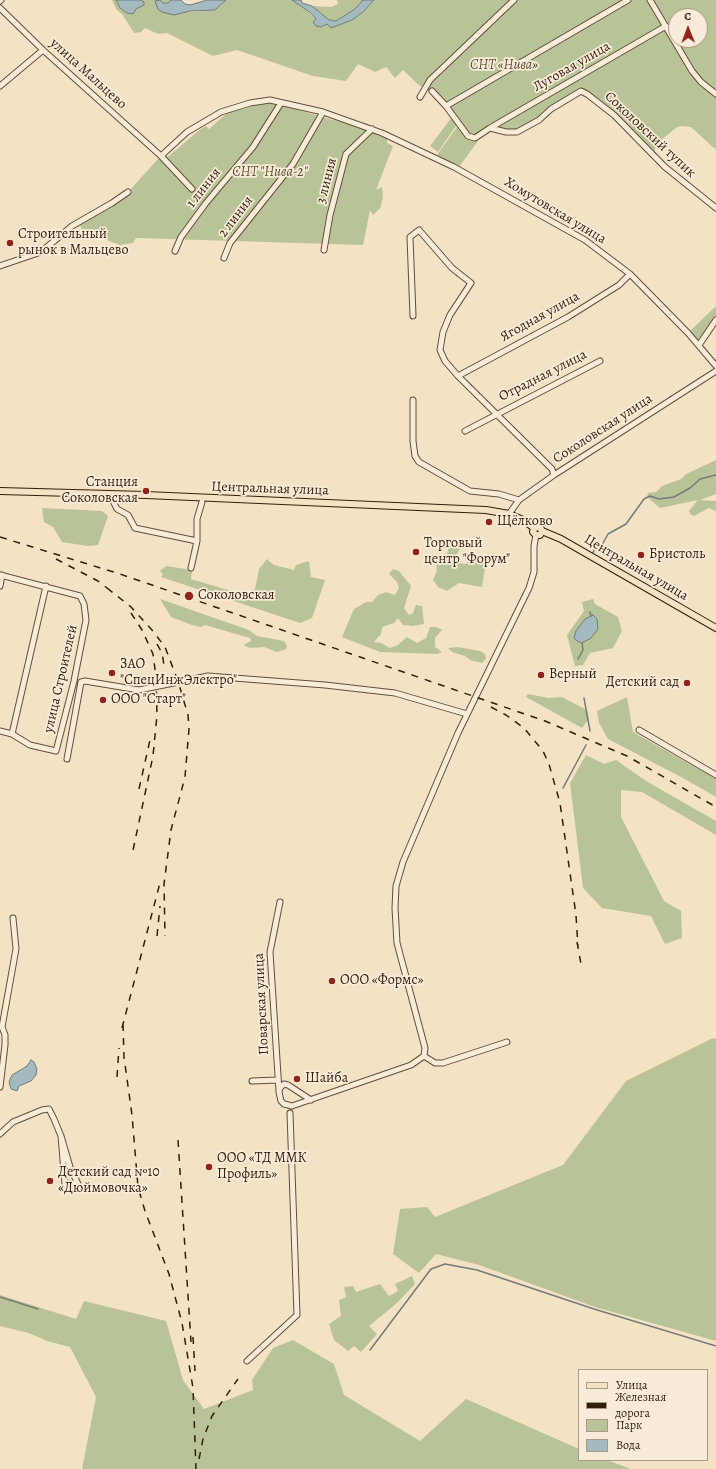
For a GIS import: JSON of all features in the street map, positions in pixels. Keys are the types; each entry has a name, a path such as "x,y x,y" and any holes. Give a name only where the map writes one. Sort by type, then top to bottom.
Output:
{"main road":[{"name":"Центральная улица","path":"0,492 115,495 458,509 492,511 509,514 525,521 534,528 539,526 542,531 561,539 716,628"},
{"path":"534,528 533,532 536,535 540,535 542,531"}],"street":[{"path":"420,97 430,80 514,0"},
{"path":"432,91 446,106 628,0"},
{"path":"650,0 692,71 701,82 716,94"},
{"name":"улица Мальцево","path":"0,8 43,50 161,156 192,189"},
{"name":"Луговая улица","path":"446,106 468,136 475,138 666,26"},
{"path":"0,86 43,50"},
{"name":"Соколовский тупик","path":"490,128 506,132 517,132 539,120 551,109 581,91 588,94 614,115 665,167 716,208"},
{"path":"161,156 187,132 221,112 250,103 270,100 323,112 372,129"},
{"name":"1 линия","path":"175,251 181,237 206,203 253,147 281,103"},
{"name":"2 линия","path":"224,258 230,242 293,164 323,112"},
{"name":"Хомутовская улица","path":"372,129 454,167 585,240 630,274 699,345 716,366"},
{"name":"3 линия","path":"324,250 330,215 346,154 372,129"},
{"path":"0,266 41,252 72,226 128,192"},
{"name":"Отрадная улица","path":"414,316 410,237 419,230 452,268 471,283 450,315 443,332 440,350 445,360 458,376 552,469 554,475"},
{"name":"Ягодная улица","path":"458,376 568,317 619,285 630,274"},
{"path":"699,345 716,320"},
{"name":"Отрадная улица","path":"465,431 600,361"},
{"name":"Соколовская улица","path":"509,514 519,500 554,475 716,370"},
{"path":"413,400 413,441 416,456 419,462 470,491 499,494 519,500"},
{"path":"115,495 114,503 117,509 128,515 135,528 197,541"},
{"path":"191,568 197,541 197,519 202,502"},
{"path":"284,1104 289,1106 298,1105 411,1065 418,1062 424,1056 425,1048 397,943 396,886 403,862 467,714 481,690 529,588 534,572 534,546 536,535"},
{"path":"0,586 1,575 46,586 12,734 0,731"},
{"name":"улица Строителей","path":"12,734 30,745 56,751 74,681 86,620 86,612 80,596 46,586"},
{"path":"67,759 81,682 103,684 129,690 156,687 208,676 325,685 395,693 467,714"},
{"path":"638,730 716,774"},
{"name":"Поварская улица","path":"279,1092 277,1081 270,952 280,902"},
{"path":"0,1087 5,1045 4,1030 1,1027 16,949 13,918"},
{"path":"424,1056 436,1063 443,1063 507,1042"},
{"path":"252,1081 277,1081 294,1087 311,1100"},
{"path":"247,1362 297,1315 290,1113 279,1092 284,1084"},
{"path":"290,1113 302,1100 304,1094"},
{"path":"0,1134 13,1122 42,1110 49,1109 61,1136 70,1167 78,1184 65,1184 61,1136"}],"green space":[{"name":"СНТ «Нива»","path":"112,0 116,0 120,8 127,13 139,8 144,2 140,0 171,0 168,3 163,3 162,12 169,13 208,11 220,6 226,0 292,0 300,4 316,19 327,24 364,11 374,0 716,0 716,150 691,127 682,126 677,127 660,141 655,149 655,157 614,115 581,91 517,132 490,128 471,137 446,106 426,85 421,87 403,70 395,78 386,67 375,72 358,64 346,81 313,76 237,50 213,56 167,33 158,34 145,28 141,32 134,33 122,14 116,9"},
{"path":"337,0 363,0 355,9 336,21 329,20 312,6 331,7 338,4"},
{"name":"СНТ \"Нива-2\"","path":"269,102 362,128 387,139 387,143 393,146 376,190 382,187 383,198 380,208 373,215 370,210 363,245 136,238 133,243 120,245 101,238 85,236 80,225 129,193 129,191 158,159 169,156 198,131 206,126 209,129 227,113"},
{"path":"452,117 458,123 438,152 430,146"},
{"path":"459,124 478,141 459,167 437,155"},
{"path":"716,306 716,320 699,345 688,333"},
{"path":"716,460 716,494 700,500 716,501 716,511 709,508 694,516 691,515 689,511 698,500 660,508 647,497 648,493 656,492 662,486 681,479 686,474"},
{"path":"42,508 102,511 108,516 98,545 88,546 62,542 53,527 44,522"},
{"path":"456,543 461,548 456,555 459,563 466,564 474,556 481,556 486,562 482,587 459,583 447,591 438,587 433,580 437,570 436,565 440,559 446,558 449,546"},
{"path":"267,559 274,565 294,570 296,565 309,561 311,577 325,580 312,618 300,623 161,577 163,574 160,571 166,566 192,570 191,579 238,593 249,593 255,589 259,569"},
{"path":"393,569 399,571 411,586 404,608 409,615 413,613 416,605 422,606 424,624 413,626 403,625 398,618 394,623 382,627 381,634 374,642 381,643 390,648 398,645 407,637 417,643 426,638 430,627 437,627 442,630 435,638 435,647 442,652 437,654 380,652 342,637 354,609 366,602 372,602 378,595 386,592 395,595 399,588 397,582 389,574"},
{"path":"160,599 249,630 257,636 284,641 287,646 286,649 277,652 264,647 251,648 244,646 251,641 250,638 205,625 201,627 192,625 171,617"},
{"path":"593,599 595,604 618,617 622,631 613,648 590,653 583,665 575,666 567,635 584,611 582,602"},
{"path":"458,647 480,651 485,654 486,659 482,663 470,660 465,656 452,652 448,648"},
{"path":"528,694 548,698 562,697 587,710 589,719 582,728 526,697"},
{"path":"627,697 633,732 716,779 716,797 608,739 599,723 597,711"},
{"path":"586,755 604,764 616,760 646,781 716,821 716,835 642,792 621,790 621,817 664,901 681,911 682,938 665,944 651,916 602,908 583,888 570,783"},
{"path":"716,1038 716,1341 595,1307 479,1265 436,1254 419,1273 393,1254 400,1209 427,1207 435,1217 563,1165 626,1081 711,1039"},
{"path":"412,1276 415,1284 397,1303 369,1326 377,1334 361,1352 354,1346 348,1351 334,1340 329,1324 341,1316 339,1300 346,1297 344,1287 353,1286 356,1292 380,1284 389,1296 398,1291 395,1284"},
{"path":"0,1295 76,1319 84,1301 166,1321 183,1380 204,1409 253,1390 252,1380 273,1348 293,1340 334,1364 344,1395 420,1441 466,1399 578,1449 578,1461 610,1461 631,1469 82,1469 96,1397 70,1347 47,1341 29,1333 0,1326"}],"water":[{"path":"116,0 140,0 144,2 144,5 136,9 133,14 127,13 120,8"},
{"path":"160,0 163,3 168,3 171,0 181,0 185,4 190,5 207,0 226,0 215,10 190,11 174,15 162,12 158,9 155,1"},
{"path":"292,0 301,0 302,3 312,6 329,20 336,21 355,9 363,0 374,0 364,11 352,20 331,28 327,24 321,27 316,26 313,22 316,19 311,13"},
{"path":"593,615 597,619 598,629 591,638 582,643 577,641 574,638 576,631 585,619"},
{"path":"31,1060 34,1062 37,1069 36,1075 31,1081 19,1086 17,1091 11,1089 9,1082 12,1075 27,1066"}],"waterway":[{"path":"592,555 594,550 602,545 608,534 626,524 644,499 650,496 659,499 674,497 690,488 700,479 716,475"},
{"path":"590,612 591,616"},
{"path":"578,659 583,650 582,643"},
{"path":"584,698 590,731"},
{"path":"563,788 586,745"},
{"path":"370,1350 431,1269 445,1264 477,1270 594,1309 716,1346"},
{"path":"0,1297 38,1309"}],"railway":[{"path":"0,537 120,574 545,721 627,756 716,807"},
{"path":"56,559 98,581 111,591"},
{"path":"107,588 131,607 165,647 178,681 188,715 189,729 185,777 171,830 164,884 165,936"},
{"path":"131,613 142,630 153,654 156,677 157,715 153,756 132,855"},
{"path":"157,644 162,653 164,665"},
{"path":"491,707 506,715 524,728 543,751 549,764 560,803 576,915 578,947"},
{"path":"139,789 150,740"},
{"path":"122,1028 161,879"},
{"path":"157,936 160,906"},
{"path":"577,942 581,964"},
{"path":"123,1024 124,1057 132,1115 138,1187 145,1211 169,1274 182,1323 193,1388 196,1469"},
{"path":"117,1077 119,1048"},
{"path":"178,1140 191,1342"},
{"path":"193,1337 195,1371"},
{"path":"199,1459 203,1439 212,1416 238,1379"}],"place":[{"name":"Строительный рынок в Мальцево","path":"10,243"},
{"name":"Станция Соколовская","path":"146,491"},
{"name":"Щёлково","path":"489,522"},
{"name":"Торговый центр \"Форум\"","path":"416,552"},
{"name":"Бристоль","path":"641,555"},
{"name":"Соколовская","path":"189,596"},
{"name":"ЗАО \"СпецИнжЭлектро\"","path":"112,673"},
{"name":"Верный","path":"541,675"},
{"name":"Детский сад","path":"687,683"},
{"name":"ООО \"Старт\"","path":"103,700"},
{"name":"ООО «Формс»","path":"332,981"},
{"name":"Шайба","path":"297,1079"},
{"name":"ООО «ТД ММК Профиль»","path":"209,1167"},
{"name":"Детский сад №10 «Дюймовочка»","path":"50,1181"}]}
